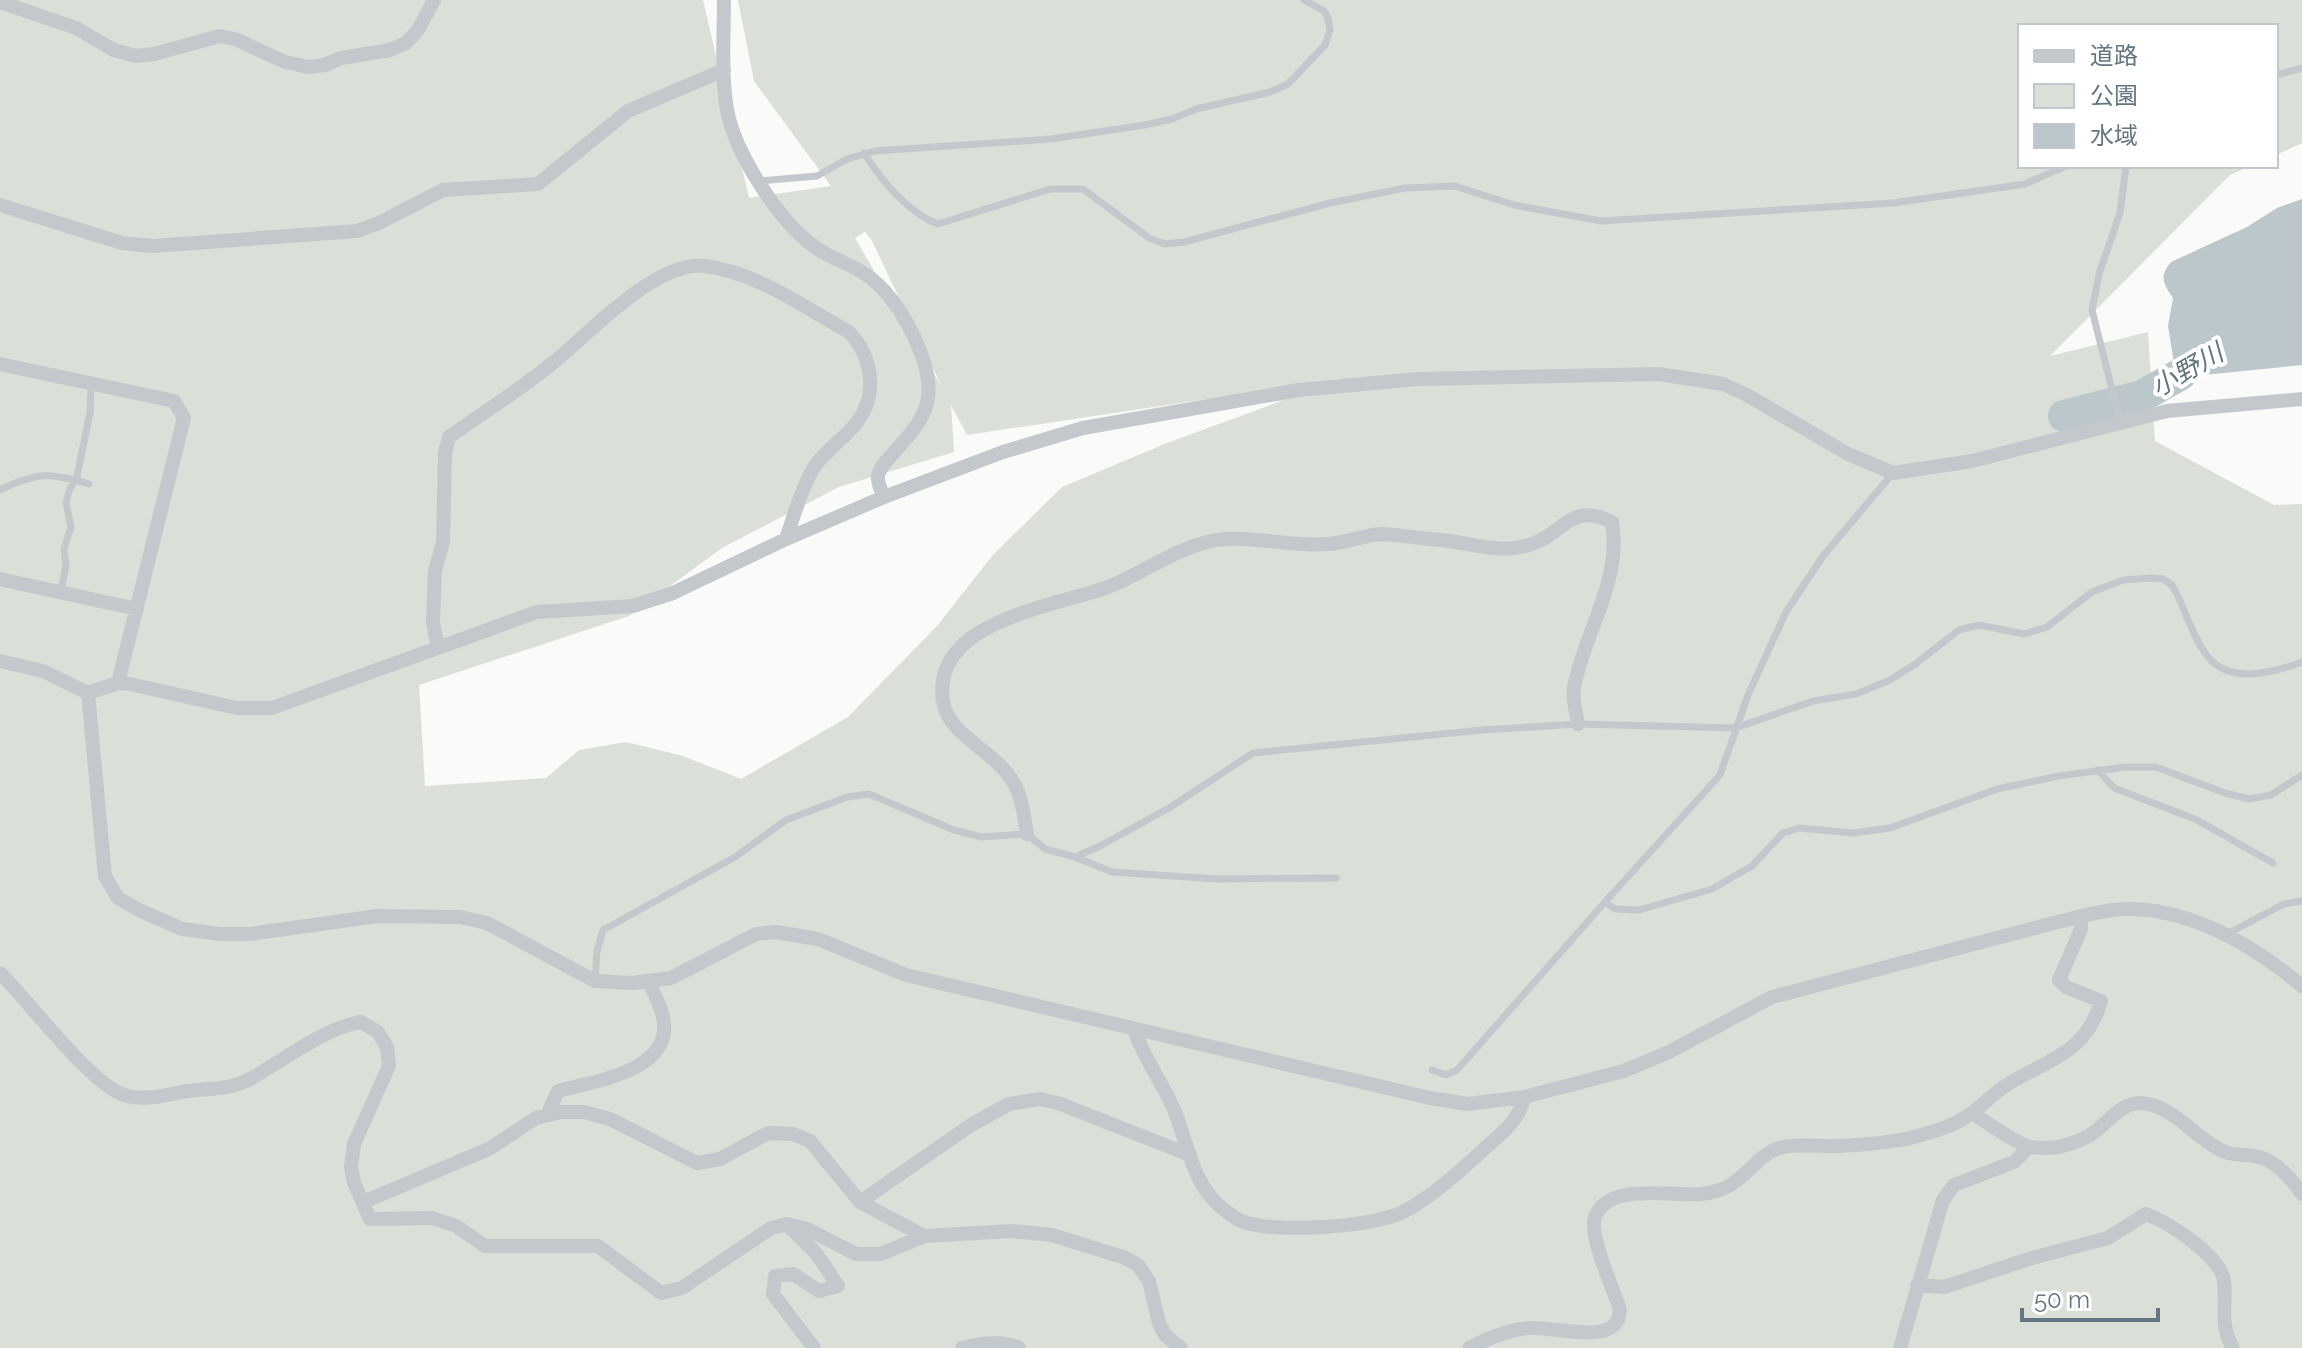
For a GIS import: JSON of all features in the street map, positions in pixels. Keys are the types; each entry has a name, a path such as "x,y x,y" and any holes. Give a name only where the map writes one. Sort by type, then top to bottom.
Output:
{"street":[{"path":"0,2 76,28 114,50 135,56 154,54 220,36 235,39 285,62 309,67 390,50 406,43 418,30 434,0"},
{"path":"724,0 727,109 733,133 759,181 794,230 815,247 867,275 883,289 907,324 923,358 928,381 928,405 921,421 882,466 877,479 884,497"},
{"path":"0,205 122,243 153,246 357,231 443,190 538,184 628,111 724,70"},
{"path":"438,648 433,622 435,571 443,542 445,453 449,437 553,363 629,299 661,276 681,267 703,265 736,273 768,287 849,332 858,341 867,361 871,380 868,400 860,419 814,468 786,539"},
{"path":"0,364 174,401 184,418 118,683"},
{"path":"0,661 43,671 88,693 118,683 237,708 272,708 537,612 633,606 673,593 884,497 1003,452 1083,428 1299,390 1418,379 1659,374 1723,384 1848,454 1893,473 1972,461 2120,421 2180,409 2302,399"},
{"path":"1027,834 1021,796 1006,772 954,724 943,704 943,677 953,658 980,632 1001,619 1110,586 1200,545 1225,539 1332,544 1362,535 1382,534 1506,550 1533,545 1572,518 1586,514 1598,515 1612,522 1615,541 1610,580 1573,689 1578,724"},
{"path":"0,579 137,609"},
{"path":"88,693 105,876 118,898 182,929 250,934 377,916 460,917 487,923 595,981 649,982 671,978 756,934 776,932 818,939 906,975 1430,1098 1468,1104 1524,1097 1624,1071 1669,1052 1772,997 2081,916 2128,908 2180,916 2225,935 2269,959 2302,986"},
{"path":"1469,1348 1492,1337 1522,1329 1592,1336 1613,1330 1620,1322 1620,1310 1595,1233 1594,1218 1602,1206 1616,1197 1725,1190 1742,1179 1772,1150 1788,1146 1844,1146 1907,1138 1952,1126 2005,1086 2060,1058 2097,1015 2101,1001 2066,987 2059,980 2081,929 2081,916"},
{"path":"0,973 89,1070 110,1089 128,1097 231,1088 344,1025 361,1022 378,1032 387,1047 389,1066 354,1144 351,1167 354,1183 370,1219 433,1218 456,1226 485,1246 598,1246 661,1293 682,1288 771,1228 787,1224 807,1229 856,1254 881,1254 924,1236 1012,1231 1052,1235 1123,1257 1138,1265 1149,1281 1165,1335 1181,1348"},
{"path":"547,1115 558,1091 634,1069 651,1057 664,1040 664,1028 663,1017 649,982"},
{"path":"1134,1029 1142,1054 1172,1104 1203,1188 1220,1206 1242,1221 1279,1228 1375,1222 1403,1212 1459,1172 1505,1129 1522,1110 1524,1097"},
{"path":"860,1202 971,1125 1009,1104 1040,1099 1058,1103 1190,1155"},
{"path":"1972,1113 2029,1147 2062,1146 2095,1133 2119,1110 2142,1103 2175,1117 2227,1152 2269,1160 2289,1176 2302,1194"},
{"path":"363,1202 489,1149 536,1118 561,1112 584,1112 610,1119 697,1163 720,1159 768,1133 793,1134 810,1141 860,1202 924,1236"},
{"path":"1900,1348 1943,1200 1954,1185 2014,1162 2029,1147"},
{"path":"1917,1285 1944,1287 2032,1258 2108,1238 2146,1214 2162,1220 2221,1269 2224,1334 2233,1348"},
{"path":"787,1224 816,1253 838,1286 819,1291 793,1274 775,1276 773,1294 814,1348"},
{"path":"962,1348 991,1343 1008,1343 1019,1348"}],"lane":[{"path":"759,181 817,176 864,153 1067,137 1158,122 1196,109 1270,92 1288,84 1325,45 1330,30 1328,18 1324,11 1304,0"},
{"path":"2278,74 2302,68"},
{"path":"864,153 904,201 924,219 938,224 1050,189 1083,189 1149,238 1165,244 1184,242 1330,203 1405,188 1455,186 1514,205 1601,221 1893,203 2025,184 2061,168"},
{"path":"2120,421 2092,310 2099,274 2120,213 2126,168"},
{"path":"61,592 66,565 64,549 71,527 66,503 75,480 90,413 91,383"},
{"path":"1432,1070 1446,1075 1457,1070 1720,775 1735,728 1786,612 1823,556 1893,473"},
{"path":"0,490 33,475 89,484"},
{"path":"1075,857 1169,808 1253,753 1482,730 1578,724 1735,728 1813,701 1856,694 1890,680 1959,630 1979,625 2024,634 2047,627 2092,592 2123,580 2163,579 2172,585 2209,659 2226,670 2247,674 2276,672 2302,662"},
{"path":"1605,902 1615,909 1639,910 1712,889 1752,866 1783,833 1799,828 1853,833 1890,828 1997,789 2098,770 2156,767 2249,799 2271,795 2302,775"},
{"path":"2098,770 2114,788 2195,819 2273,863"},
{"path":"595,981 597,951 603,930 735,857 786,820 819,806 869,794 954,830 981,837 1027,834 1045,849 1112,872 1218,879 1336,878"},
{"path":"2225,935 2284,904 2302,901"}],"green space":[{"path":"0,0 703,0 749,198 831,186 754,81 738,0 2302,0 2302,143 2278,154 2278,24 2018,24 2018,168 2246,168 2230,175 2050,356 2148,332 2155,441 2274,505 2302,504 2302,1348 0,1348","holes":["865,232 943,389 855,238","1341,379 1167,443 1062,487 992,556 937,626 848,717 741,779 683,756 626,742 579,750 546,778 425,786 419,685 629,616 722,548 839,487 954,452 951,405 967,435"]}],"water":[{"path":"2302,199 2302,365 2184,377 2144,400 2140,393 2175,369 2168,326 2173,298 2164,280 2171,262 2247,227 2277,208"}],"waterway":[{"name":"小野川","path":"2064,416 2142,396 2181,374"}]}
